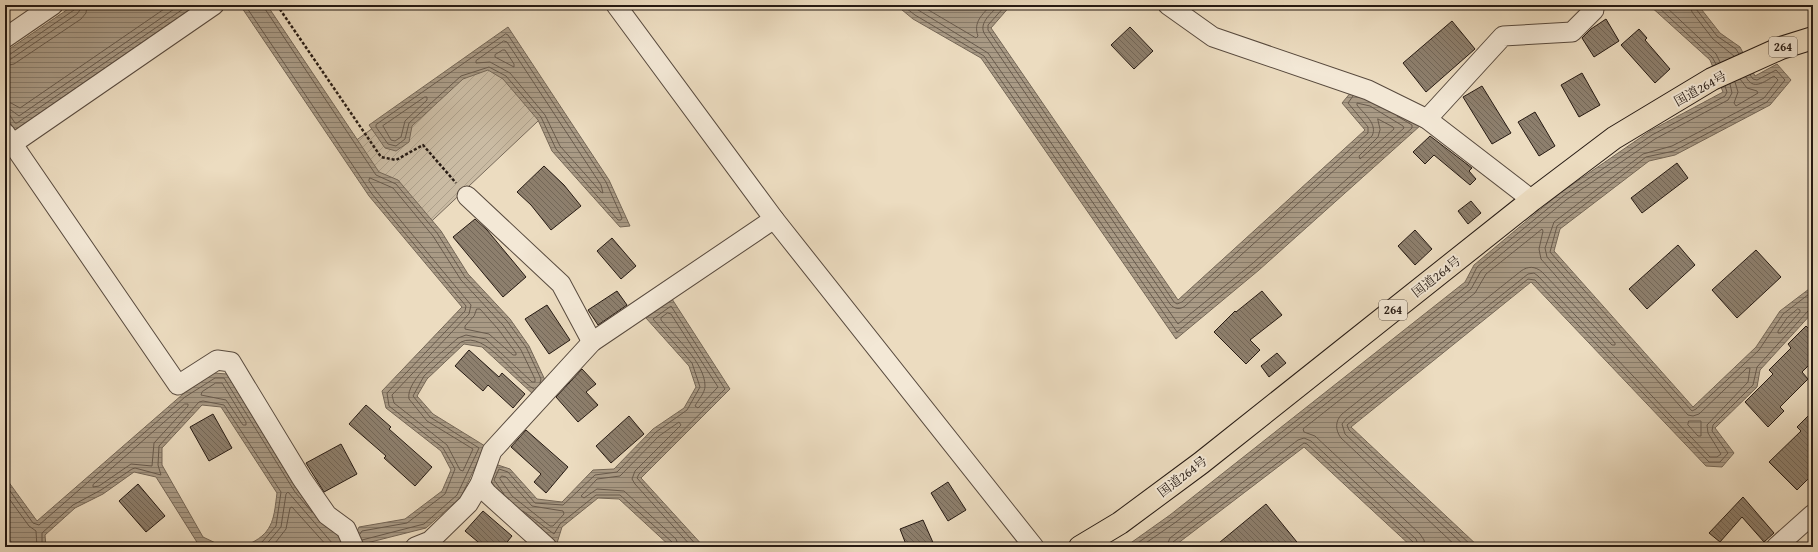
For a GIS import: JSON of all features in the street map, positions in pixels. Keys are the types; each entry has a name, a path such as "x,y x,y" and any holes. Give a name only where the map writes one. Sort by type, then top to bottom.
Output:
{"highway":[{"name":"国道264号","path":"1080,547 1120,523 1201,463 1532,200 1614,138 1712,79 1754,59 1812,36"}],"street":[{"path":"5,38 53,5"},
{"path":"214,5 7,142 178,385 217,360 232,362 302,479 327,515 346,529 354,547"},
{"path":"616,5 774,219 1034,547"},
{"path":"1168,5 1213,36 1368,90 1427,119 1532,200"},
{"path":"1427,119 1503,36 1572,32 1594,10"},
{"path":"467,196 561,284 592,342"},
{"path":"415,547 430,541 468,504 480,484 492,451 592,342 774,219"},
{"path":"480,484 487,493 547,547"},
{"path":"1776,547 1813,514"}],"path":[{"path":"278,5 381,157 396,160 423,145 467,196"}],"shaded area":[{"path":"504,32 554,106 418,234 347,147"}],"water":[{"path":"74,5 196,5 15,130 5,115 5,52"},
{"path":"240,5 267,5 379,172 398,180 441,231 468,274 510,319 529,346 545,380 534,395 482,347 464,344 427,379 417,396 433,414 485,446 461,497 426,528 351,547 252,547 251,543 259,539 264,534 272,522 277,493 221,407 202,405 162,448 162,465 203,537 224,547 200,547 156,477 134,472 103,494 75,508 45,535 46,547 18,547 12,543 8,536 6,527 4,505 5,477 37,521 183,394 214,373 227,374 298,490 340,538 355,536 359,527 405,519 442,491 451,470 441,451 386,408 382,391 462,307 369,196"},
{"path":"896,5 1011,5 991,28 1178,300 1365,130 1342,103 1352,91 1421,125 1259,270 1176,339 981,58 913,19"},
{"path":"1649,5 1698,5 1720,33 1740,47 1755,76 1777,64 1791,80 1770,105 1675,155 1649,161 1560,229 1554,251 1693,407 1756,347 1780,311 1813,286 1813,312 1760,370 1757,387 1715,428 1734,453 1722,467 1706,466 1531,282 1351,427 1479,547 1412,547 1304,447 1173,547 1125,547 1170,515 1465,282 1474,265 1560,193 1650,131 1723,92 1710,60"},
{"path":"508,27 609,180 630,226 620,227 552,151 538,120 503,79 488,70 463,79 412,126 409,142 396,151 385,148 369,125"},
{"path":"672,299 730,389 641,478 704,547 671,547 619,499 598,498 562,527 557,543 505,502 490,480 495,464 510,469 537,499 562,502 593,470 614,469 653,429 684,408 696,387 689,366 646,318"}],"building":[{"path":"1606,19 1619,41 1594,57 1582,38 1591,29"},
{"path":"1452,21 1475,49 1426,92 1403,63"},
{"path":"1130,27 1153,51 1134,69 1111,45"},
{"path":"1639,29 1647,38 1645,40 1670,69 1655,83 1621,45"},
{"path":"1582,73 1600,105 1579,117 1561,85"},
{"path":"1482,86 1511,133 1492,144 1463,97"},
{"path":"1535,112 1555,146 1539,156 1518,122"},
{"path":"1430,136 1472,168 1469,171 1476,179 1470,185 1434,155 1425,164 1413,152"},
{"path":"1677,163 1688,178 1642,213 1631,198"},
{"path":"544,166 564,185 581,206 551,230 531,205 517,192"},
{"path":"1471,201 1481,213 1468,224 1458,211"},
{"path":"475,219 487,230 526,277 503,297 453,237"},
{"path":"1415,230 1432,249 1415,265 1398,246"},
{"path":"612,238 636,266 621,279 597,251"},
{"path":"1678,245 1695,265 1647,309 1629,289"},
{"path":"1756,250 1781,277 1737,318 1712,290"},
{"path":"617,291 627,305 598,325 588,310"},
{"path":"1262,291 1282,315 1250,340 1260,350 1246,364 1214,332 1235,311 1236,312"},
{"path":"547,305 570,340 549,354 525,319"},
{"path":"1806,326 1813,333 1813,361 1802,372 1808,379 1780,407 1784,411 1768,427 1745,402 1773,374 1769,370 1791,348 1788,344"},
{"path":"469,350 499,377 502,373 525,394 513,408 488,385 483,391 455,366"},
{"path":"1277,353 1286,363 1269,377 1261,366"},
{"path":"582,369 596,384 586,392 598,405 578,422 556,397"},
{"path":"366,405 391,427 389,429 432,467 415,486 384,458 386,456 349,424"},
{"path":"1813,411 1813,474 1797,490 1769,462 1801,431 1797,427"},
{"path":"213,414 232,448 209,461 190,427"},
{"path":"629,416 644,434 611,463 596,446"},
{"path":"526,430 568,467 546,493 534,482 541,474 511,447"},
{"path":"341,444 357,474 324,492 306,463"},
{"path":"948,482 966,510 948,521 931,493"},
{"path":"138,484 165,516 146,532 119,501"},
{"path":"1743,497 1774,533 1764,542 1742,517 1720,542 1709,533"},
{"path":"1266,504 1301,547 1214,547"},
{"path":"483,511 512,536 503,547 484,547 465,531"},
{"path":"923,520 935,547 907,547 900,529"}]}
